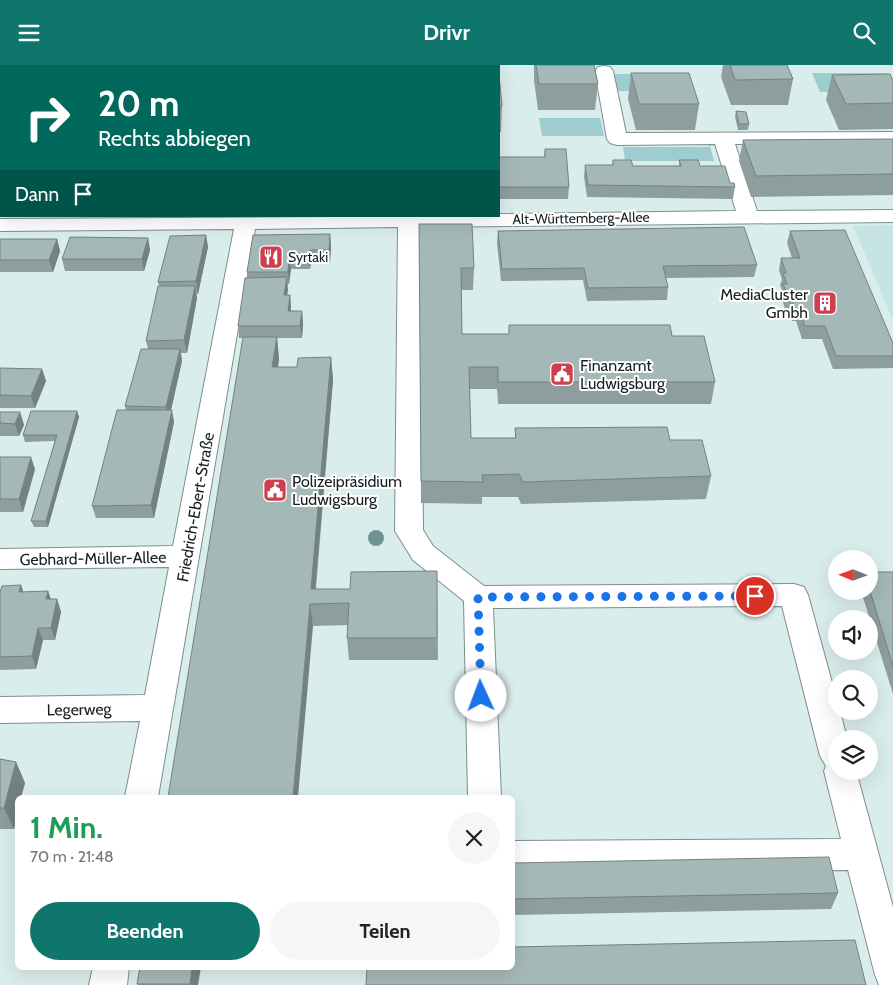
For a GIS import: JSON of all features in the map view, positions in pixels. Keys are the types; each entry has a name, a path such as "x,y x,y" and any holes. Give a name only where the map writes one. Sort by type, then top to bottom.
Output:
{"street":[{"path":"604,71 618,139 893,138"},
{"path":"723,139 748,216"},
{"name":"Alt-Württemberg-Allee","path":"0,225 246,220 893,216"},
{"name":"Friedrich-Ebert-Straße","path":"142,795 246,220"},
{"path":"409,220 409,531 423,553 478,597 794,595 829,730"},
{"name":"Gebhard-Müller-Allee","path":"0,559 186,556"},
{"path":"478,597 484,795"},
{"name":"Legerweg","path":"0,711 158,708"},
{"path":"842,780 893,975"},
{"path":"515,857 861,854"},
{"path":"108,985 110,970"}],"shaded area":[{"path":"812,73 886,73 893,86 893,91 820,92"},
{"path":"613,74 682,74 687,91 617,91"},
{"path":"539,118 600,118 604,136 542,136"},
{"path":"709,143 714,161 625,161 623,147 709,147"},
{"path":"893,225 893,320 853,226"}],"building":[{"path":"536,65 594,65 598,84 539,84"},
{"path":"730,65 787,65 793,79 735,80"},
{"path":"631,73 689,73 699,104 639,104"},
{"path":"890,74 893,80 893,103 846,104 832,75"},
{"path":"500,85 502,106 500,106"},
{"path":"736,111 746,112 749,124 739,124"},
{"path":"893,139 893,174 756,176 743,140"},
{"path":"545,149 566,149 569,187 500,187 500,157 545,157"},
{"path":"613,160 631,160 633,166 681,166 679,160 698,160 700,166 725,166 730,183 734,183 735,187 588,185 585,165 613,165"},
{"name":"Finanzamt Ludwigsburg","path":"419,224 472,224 474,268 461,268 462,334 509,334 509,325 670,325 672,336 704,336 715,382 498,382 498,367 469,367 471,438 516,438 515,428 667,427 670,440 702,440 711,476 523,482 519,474 482,475 483,482 421,481"},
{"path":"744,227 757,265 663,266 668,287 588,288 584,268 502,269 498,231"},
{"name":"MediaCluster Gmbh","path":"845,230 893,343 893,356 836,356 825,326 805,326 799,309 795,309 791,296 788,296 783,284 787,284 781,258 800,258 790,231"},
{"path":"330,234 329,250 310,250 309,257 289,257 288,272 247,272 253,235"},
{"path":"206,235 196,281 158,282 170,236"},
{"path":"70,237 148,238 142,259 62,259"},
{"path":"0,239 57,239 49,260 0,260"},
{"path":"287,277 284,295 290,295 288,311 302,311 300,326 238,326 245,278"},
{"path":"158,286 195,286 184,340 146,341"},
{"name":"Polizeipräsidium Ludwigsburg","path":"243,337 277,337 272,367 297,367 298,358 331,357 311,589 350,589 351,572 437,571 437,638 347,638 349,603 310,604 293,795 168,795"},
{"path":"141,349 180,349 166,407 125,406"},
{"path":"0,368 42,369 31,396 0,395"},
{"path":"117,410 172,410 151,505 92,506"},
{"path":"31,411 77,411 46,521 31,521 57,435 23,435"},
{"path":"0,412 20,412 15,424 0,423"},
{"path":"0,457 31,457 19,499 0,499"},
{"path":"878,572 893,572 893,666 878,617 878,610 876,610 873,600 878,600"},
{"path":"21,585 19,592 48,591 46,599 57,599 51,628 38,628 32,656 0,657 0,592 2,586"},
{"path":"0,759 16,762 4,808 0,808"},
{"path":"829,857 838,893 515,899 515,863"},
{"path":"855,940 866,985 366,985 367,970 515,970 515,947"},
{"path":"139,970 192,970 190,984 137,984"}],"place":[{"name":"Syrtaki","path":"271,257"},
{"name":"MediaCluster Gmbh","path":"825,303"},
{"name":"Finanzamt Ludwigsburg","path":"562,374"},
{"name":"Polizeipräsidium Ludwigsburg","path":"275,490"}],"route":[{"path":"481,696 478,597 755,596"}]}
